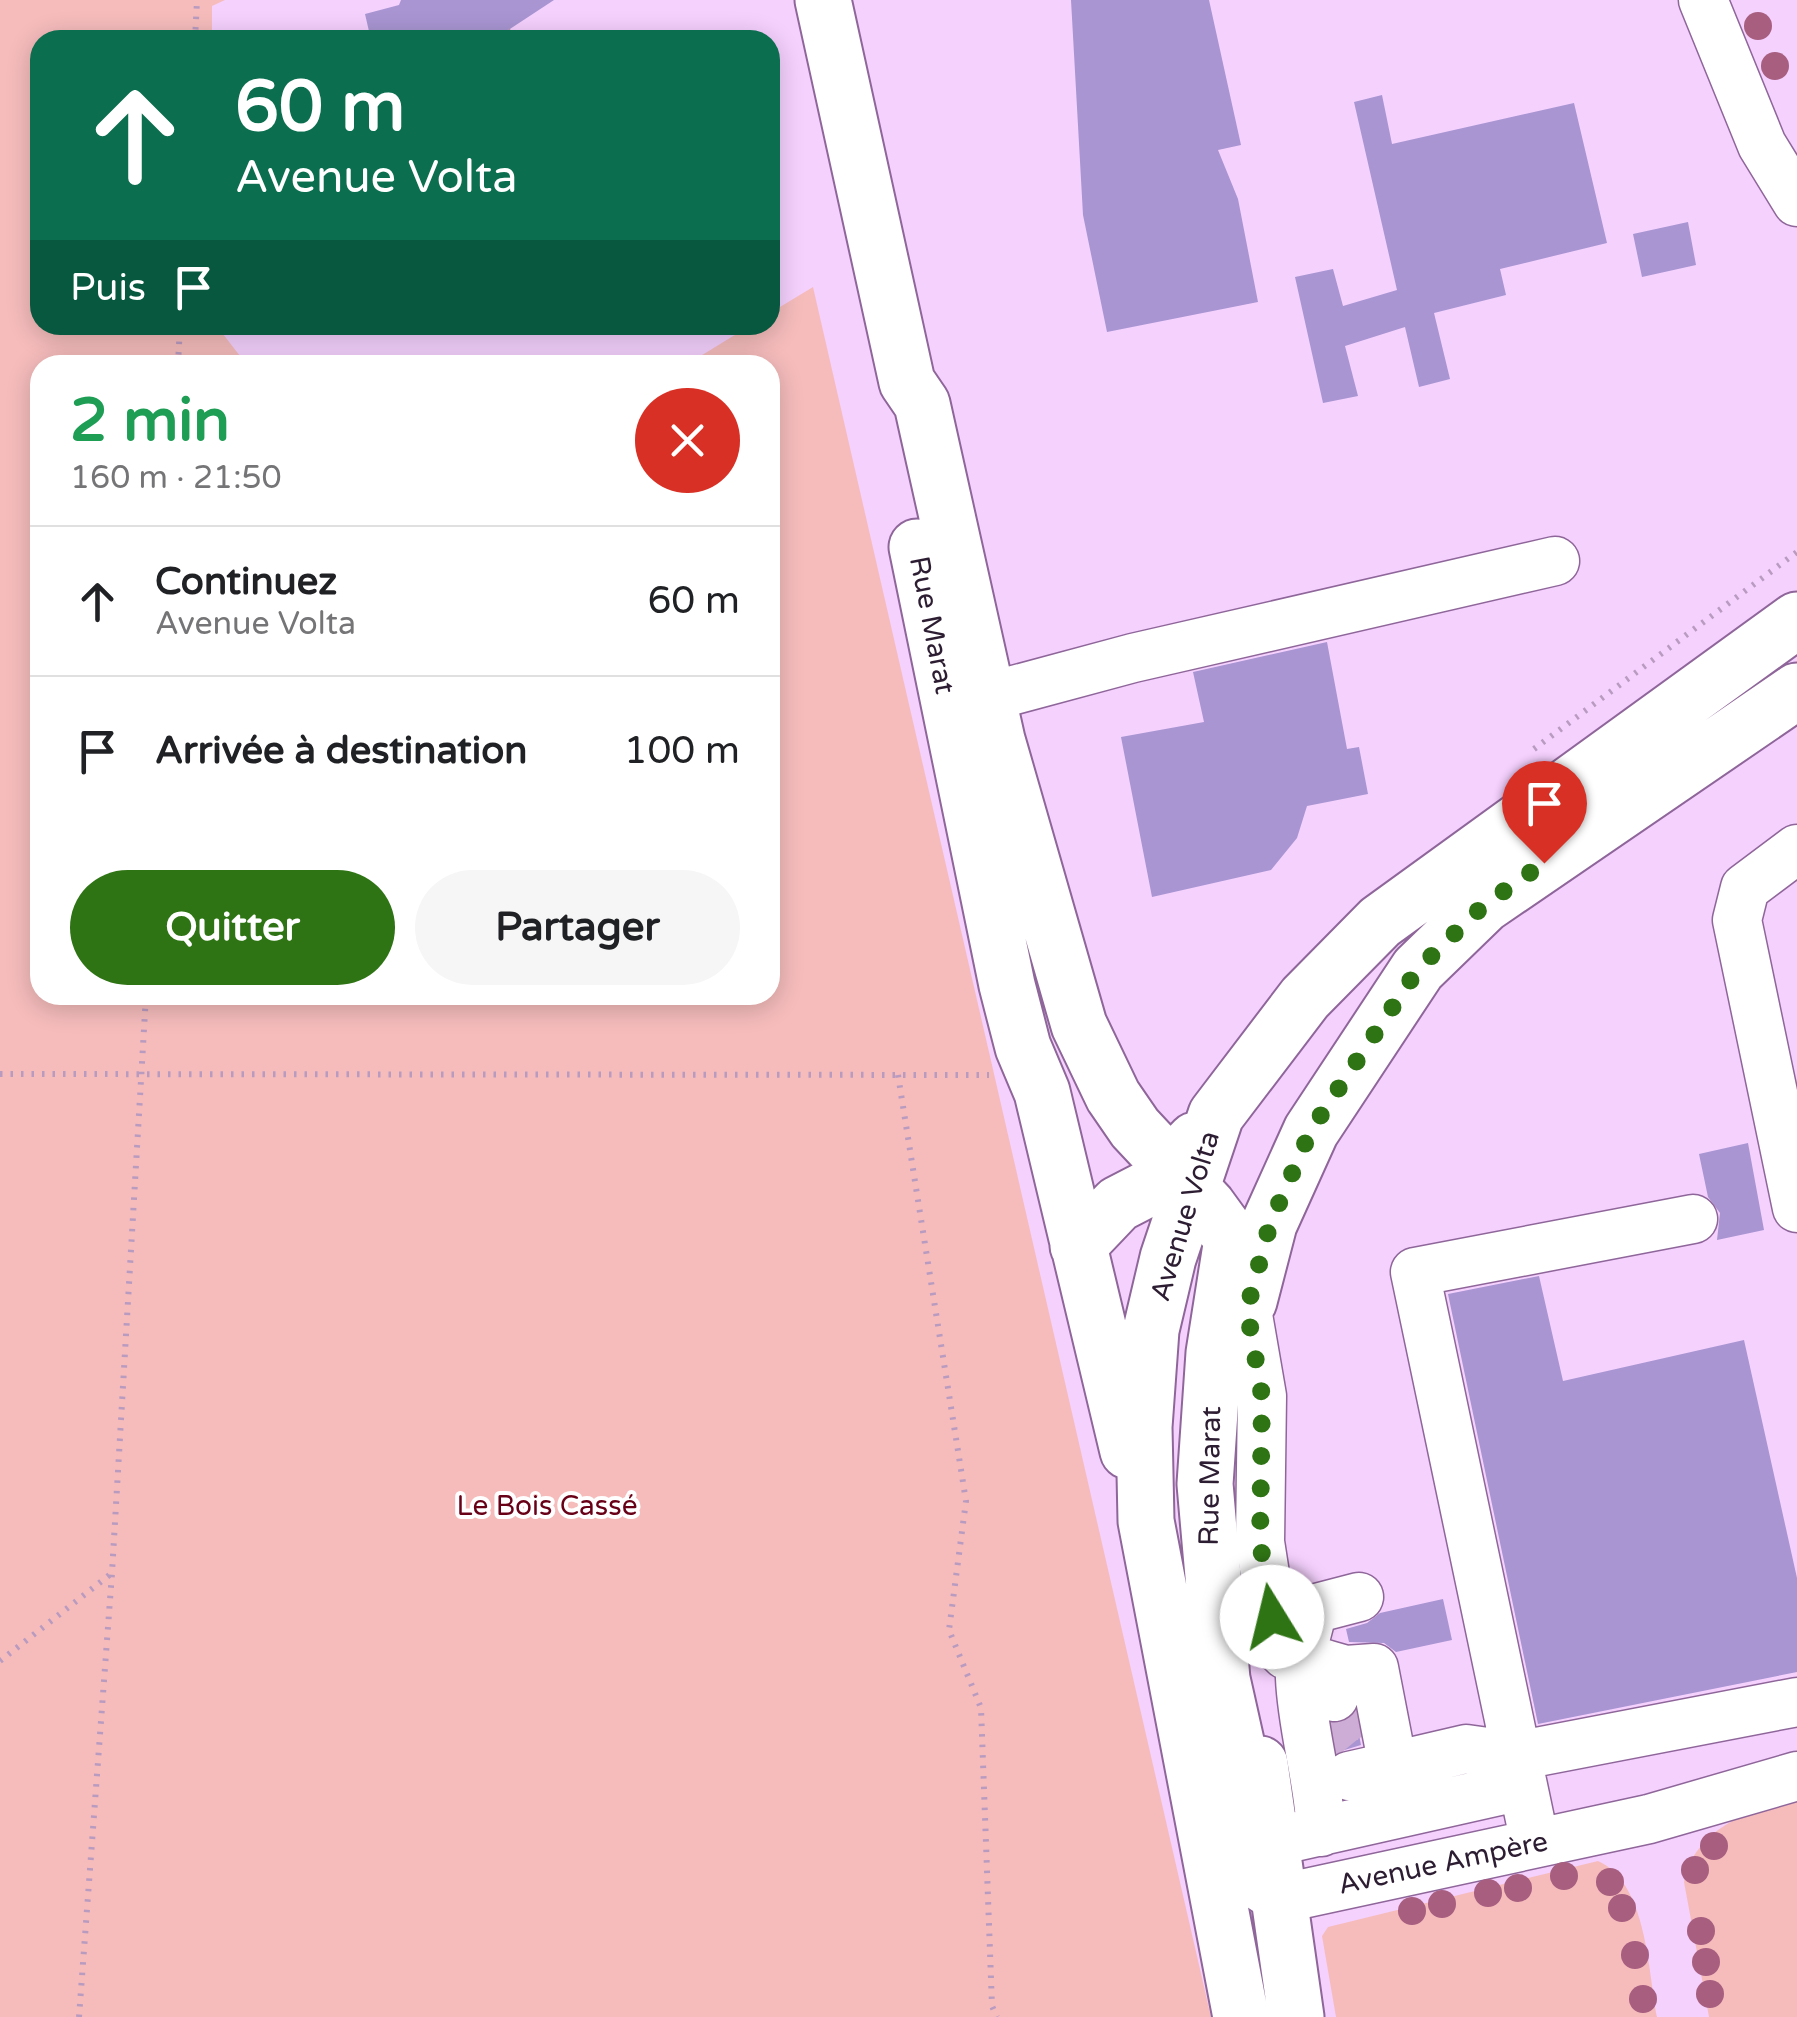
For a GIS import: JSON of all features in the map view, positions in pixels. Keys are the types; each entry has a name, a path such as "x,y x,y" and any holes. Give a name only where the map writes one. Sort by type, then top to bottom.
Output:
{"main road":[{"name":"Rue Marat","path":"799,0 899,456 968,703 1078,1025 1113,1096 1135,1128 1232,1239 1214,1353 1205,1484 1211,1585 1222,1680 1241,1764 1286,1824"},
{"name":"Rue Marat","path":"823,0 907,382 922,404 1007,985 1023,1047 1042,1092 1146,1522"},
{"name":"Avenue Volta","path":"1241,2017 1146,1522 1144,1427 1151,1330 1181,1177 1216,1115 1304,998 1380,922 1797,620"},
{"path":"1296,2017 1279,1899 1286,1824 1237,1578 1234,1408 1247,1309 1270,1224 1292,1167 1332,1095 1418,969 1484,905 1797,691"},
{"path":"1078,1246 1118,1204 1181,1177"}],"street":[{"path":"1704,0 1762,146 1797,202"},
{"path":"968,703 1133,658 1555,561"},
{"path":"1797,850 1745,888 1738,920 1797,1208"},
{"path":"1535,1844 1415,1272 1693,1220"},
{"path":"1247,1309 1262,1396 1260,1542 1276,1645 1286,1655 1320,1672"},
{"path":"1320,1672 1312,1609 1359,1597"},
{"path":"1374,1668 1351,1771 1300,1678 1320,1672 1374,1668"},
{"path":"1286,1824 1797,1702"},
{"path":"1187,1736 1216,1771 1236,1854 1248,1879 1279,1899"},
{"path":"1286,1824 1351,1771 1466,1749 1518,1771"},
{"name":"Avenue Ampère","path":"1279,1899 1649,1818 1797,1776"}],"path":[{"path":"196,30 197,0"},
{"path":"79,2017 112,1573 145,1005"},
{"path":"0,1074 1003,1076 1042,1092"},
{"path":"898,1075 966,1502 949,1630 981,1708 992,2006 996,2017"},
{"path":"0,1662 112,1573"}],"green space":[{"name":"Le Bois Cassé","path":"0,0 225,0 212,6 212,30 30,30 30,335 224,335 239,355 30,355 30,1005 780,1005 780,355 702,355 735,335 780,335 780,307 813,287 1211,2017 0,2017"},
{"path":"1797,1798 1797,2017 1709,2017 1684,1882 1690,1864 1699,1848 1727,1824 1761,1808"},
{"path":"1598,1861 1627,1888 1636,1908 1657,2017 1336,2017 1322,1936 1328,1927"}],"building":[{"path":"401,0 554,0 508,30 369,30 365,14 399,5"},
{"path":"1071,0 1209,0 1241,145 1218,150 1238,199 1258,302 1107,332 1083,215"},
{"path":"1382,95 1392,144 1574,103 1607,243 1500,269 1506,295 1434,313 1450,379 1419,387 1405,327 1345,346 1358,396 1323,403 1295,277 1333,269 1343,306 1397,290 1354,102"},
{"path":"1688,222 1696,265 1642,277 1633,234"},
{"path":"1327,642 1347,749 1359,747 1368,794 1307,806 1297,838 1271,870 1152,897 1121,737 1204,722 1193,672"},
{"path":"1748,1143 1764,1230 1717,1240 1720,1213 1708,1197 1699,1154"},
{"path":"1539,1276 1563,1381 1744,1340 1797,1578 1797,1672 1538,1724 1448,1294"},
{"path":"1443,1599 1452,1640 1396,1652 1384,1643 1349,1642 1346,1629 1367,1623 1380,1613"},
{"path":"1355,1714 1361,1745 1338,1752 1333,1724"}],"tunnel":[{"path":"1334,1697 1345,1707 1353,1744 1344,1756 1335,1745 1327,1710 1334,1697"}],"route":[{"path":"1272,1617 1260,1542 1262,1396 1247,1309 1270,1224 1311,1130 1384,1014 1418,969 1484,905 1544,863"}]}
